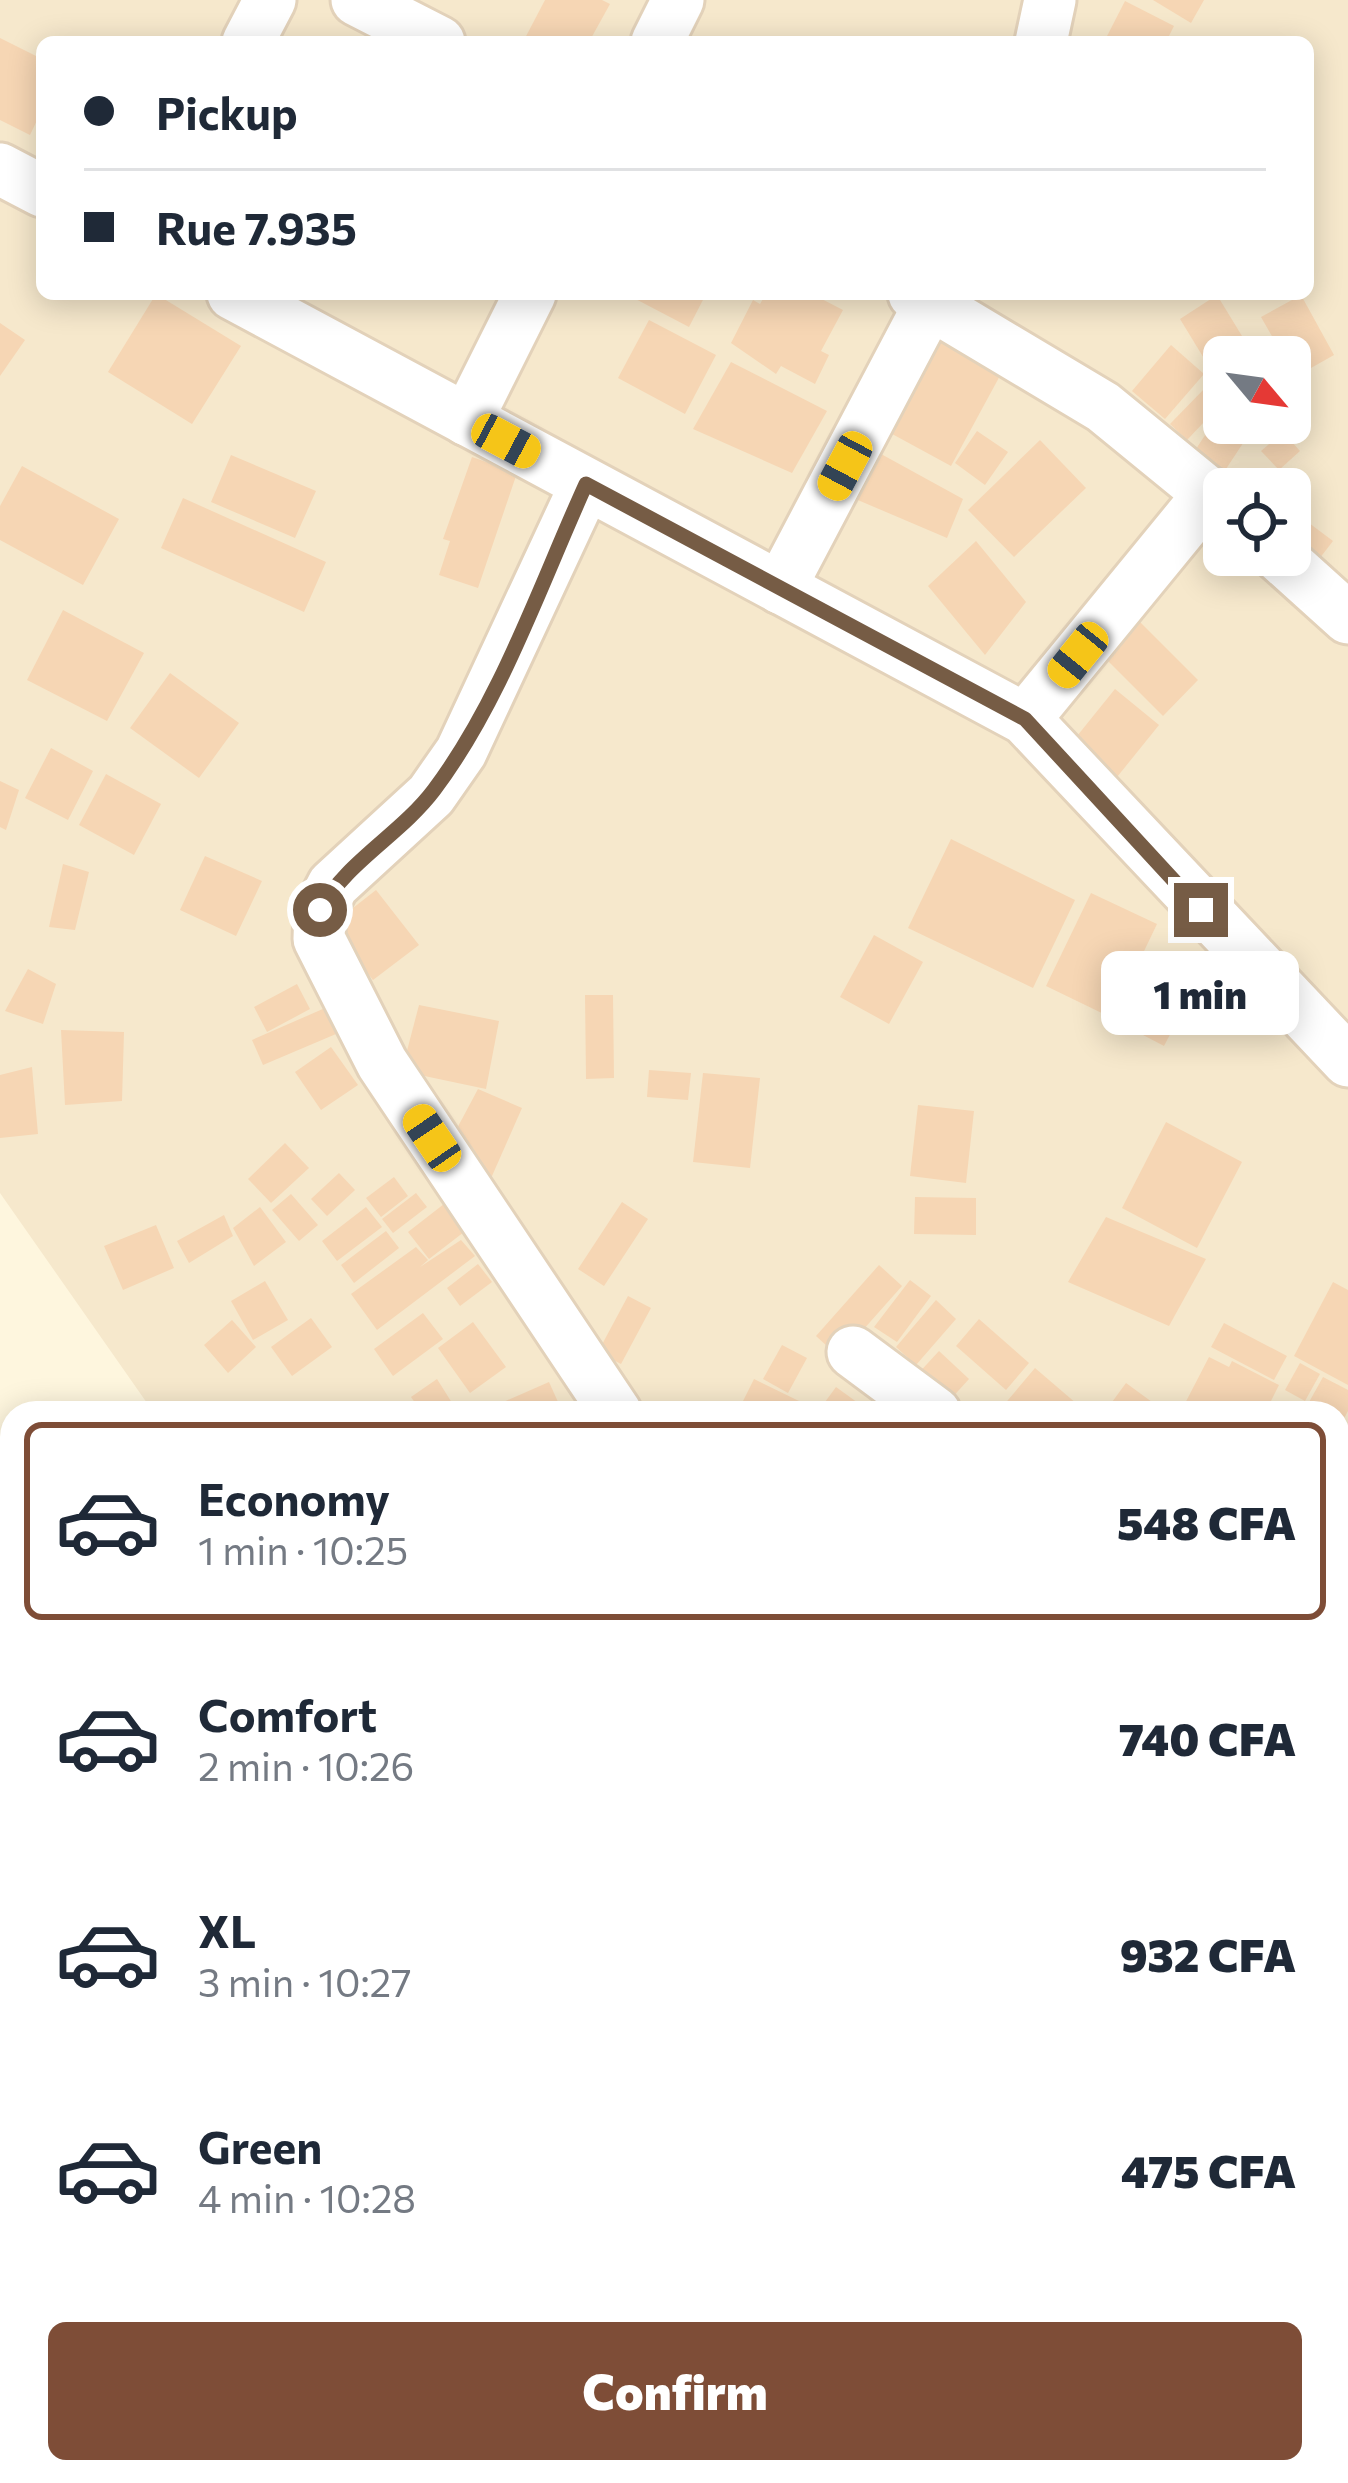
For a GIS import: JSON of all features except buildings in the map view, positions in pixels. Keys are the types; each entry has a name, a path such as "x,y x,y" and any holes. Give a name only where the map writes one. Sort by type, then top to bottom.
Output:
{"street":[{"path":"251,36 270,0"},
{"path":"357,0 427,36"},
{"path":"660,36 678,0"},
{"path":"1042,36 1051,0"},
{"path":"0,169 36,188"},
{"path":"244,300 1025,719 1348,1061"},
{"path":"467,420 527,300"},
{"path":"780,588 925,300"},
{"path":"932,300 1103,407 1203,488"},
{"path":"586,484 460,752 431,795 333,886 320,910 319,939 382,1063 608,1401"},
{"path":"1025,719 1203,515"},
{"path":"1301,576 1348,618"},
{"path":"853,1352 919,1401"}],"shaded area":[{"path":"0,0 1348,0 1348,1401 146,1401 0,1193"}],"route":[{"path":"320,910 333,886 431,795 460,752 586,484 1025,719 1201,910"}]}
